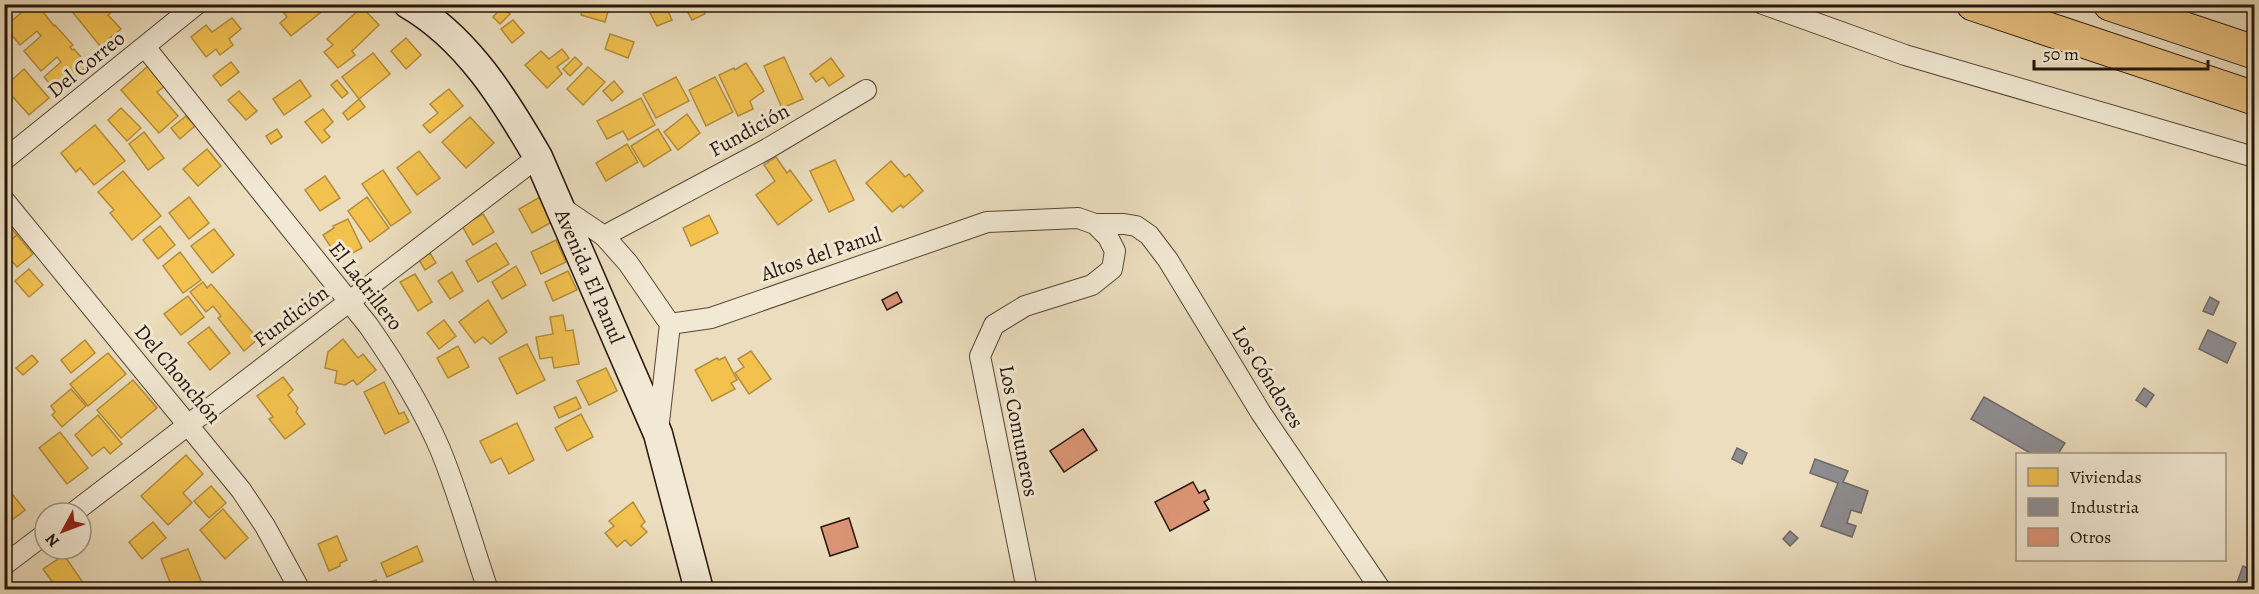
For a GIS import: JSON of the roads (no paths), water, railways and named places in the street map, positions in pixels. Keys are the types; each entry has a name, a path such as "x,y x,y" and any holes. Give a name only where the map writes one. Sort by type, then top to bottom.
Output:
{"highway":[{"path":"1973,4 2254,98"},
{"path":"2110,4 2254,52"}],"street":[{"name":"Del Correo","path":"4,160 196,4"},
{"name":"Avenida El Panul","path":"408,4 430,17 452,36 516,119 538,157 658,434 699,590"},
{"path":"1763,4 1905,55 2254,157"},
{"name":"El Ladrillero","path":"145,47 349,301 389,355 426,418 452,483 488,590"},
{"name":"Fundición","path":"604,236 767,149 866,90"},
{"name":"Fundición","path":"89,501 538,157"},
{"name":"Del Chonchón","path":"4,200 242,490 271,535 300,590"},
{"path":"561,207 604,236 628,263 670,324 658,434"},
{"name":"Altos del Panul","path":"670,324 711,318 987,222 1078,218 1095,224"},
{"name":"Los Comuneros","path":"1027,590 980,356 994,325 1025,306 1092,285 1112,269 1115,251 1108,237 1095,224"},
{"name":"Los Cóndores","path":"1095,224 1136,226 1149,235 1168,261 1261,413 1381,590"},
{"path":"4,565 33,543"}]}
